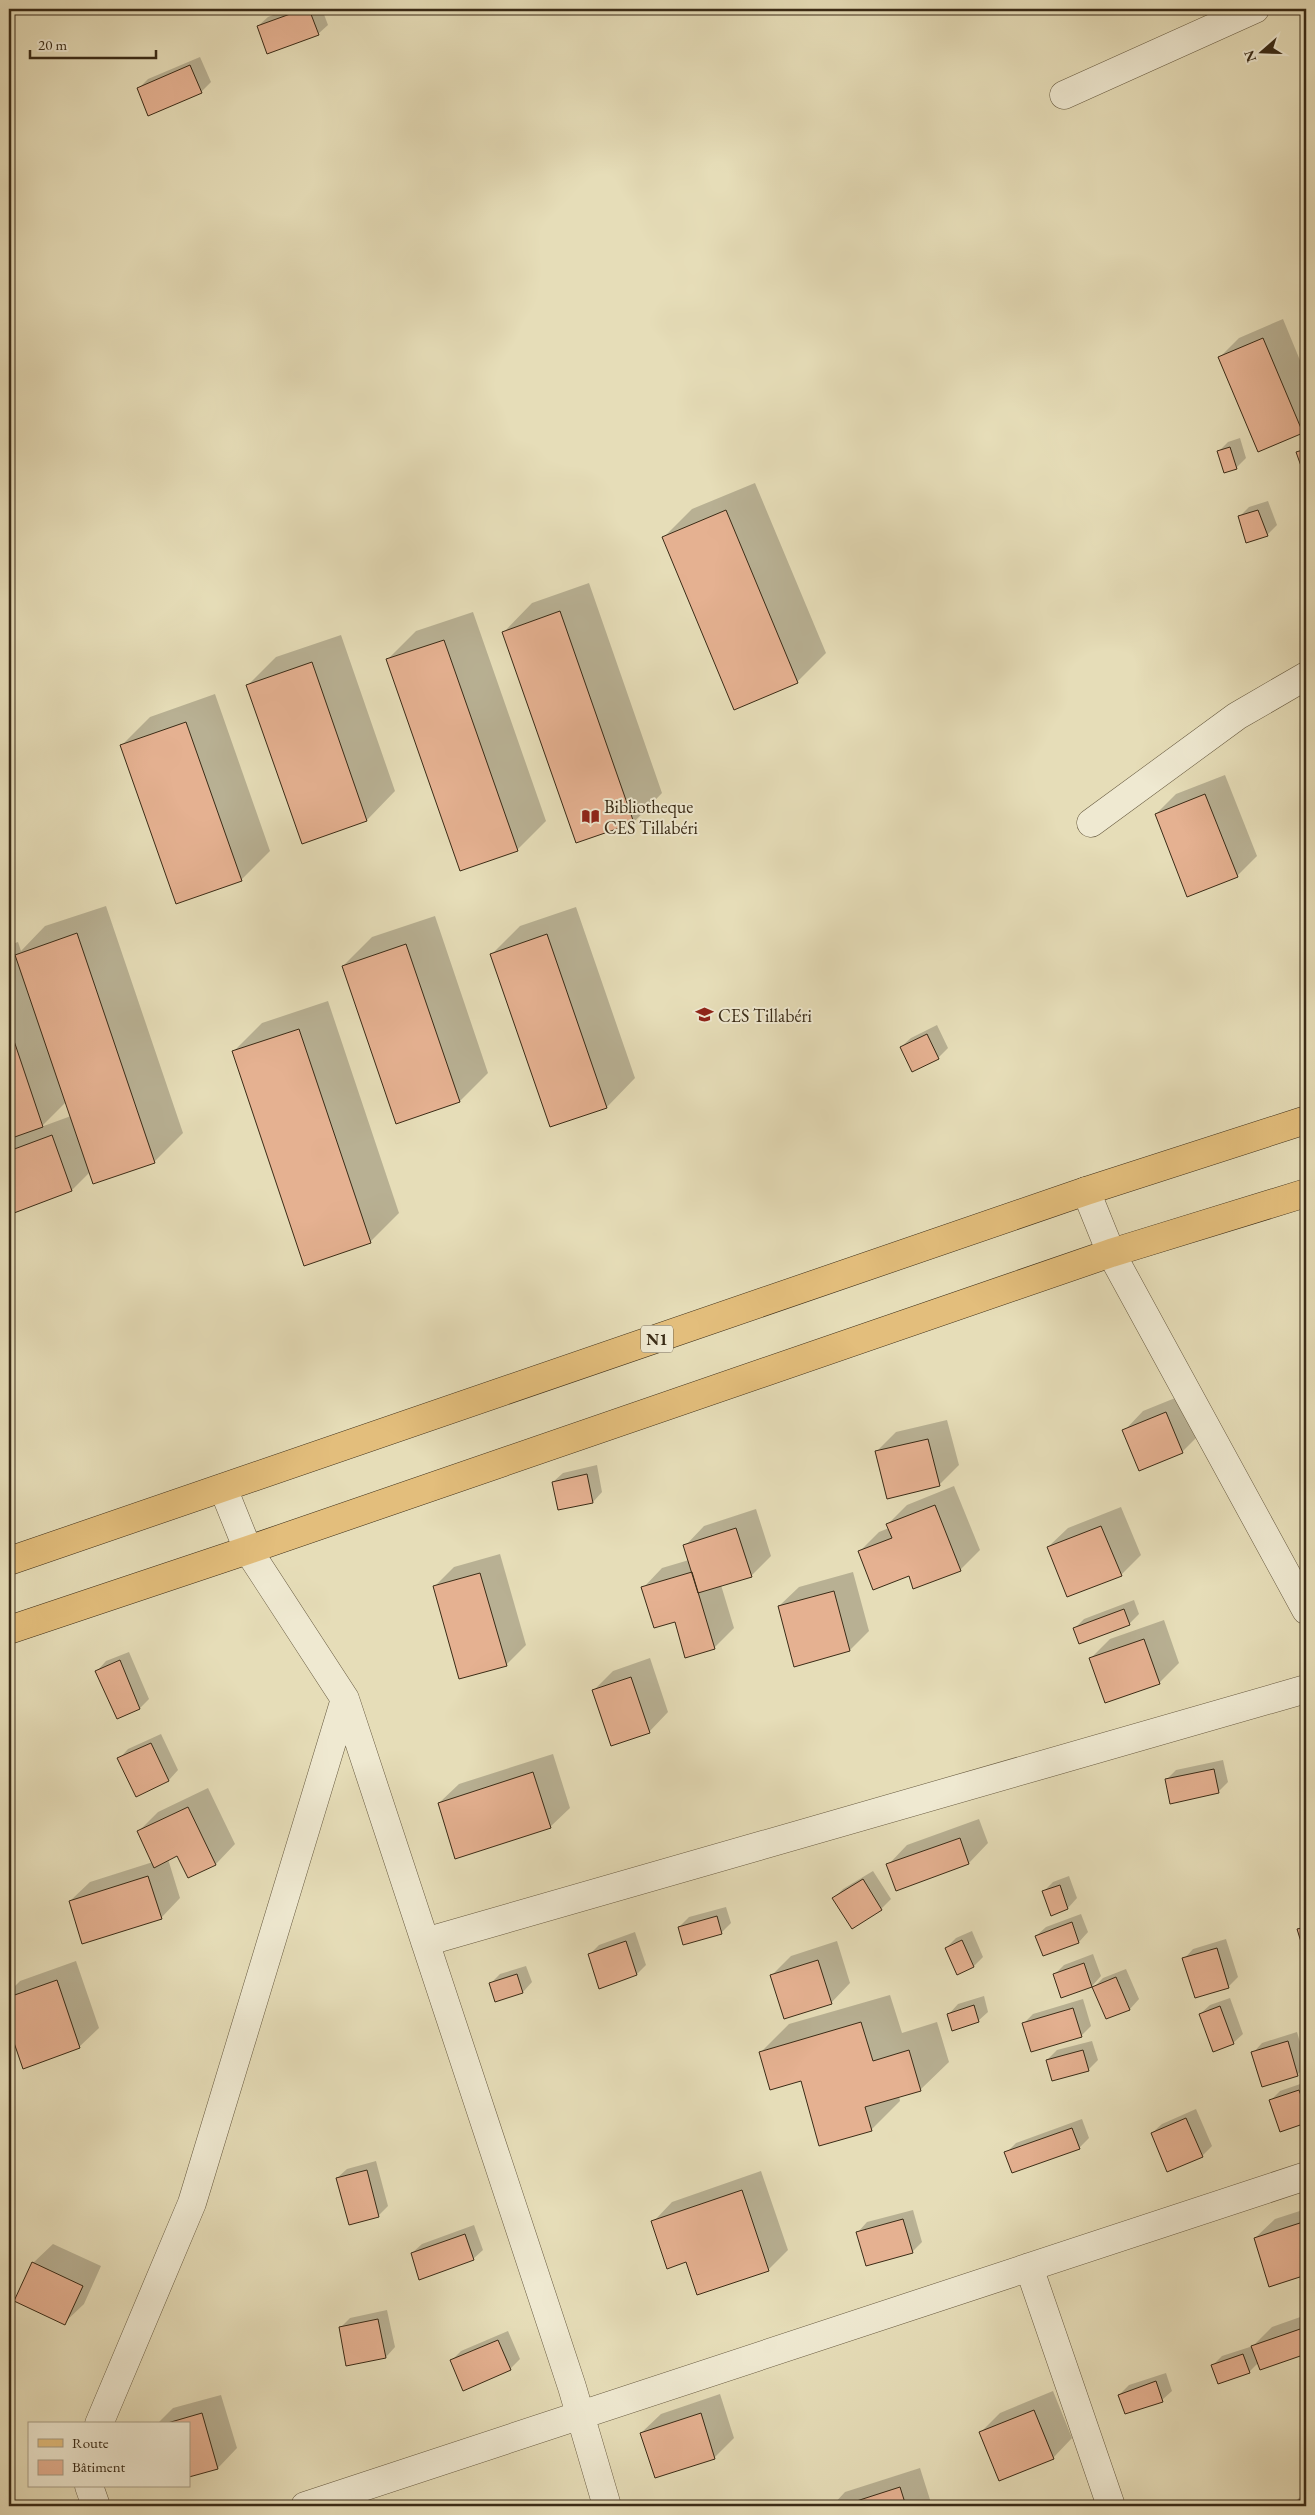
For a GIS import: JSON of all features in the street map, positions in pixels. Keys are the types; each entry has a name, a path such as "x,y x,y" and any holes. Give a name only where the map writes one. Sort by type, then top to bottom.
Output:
{"main road":[{"name":"N1","path":"9,1561 1086,1191 1306,1120"},
{"path":"9,1630 248,1550 1112,1253 1306,1193"}],"street":[{"path":"1064,96 1255,9"},
{"path":"1091,824 1237,716 1306,676"},
{"path":"1086,1191 1112,1253 1306,1610"},
{"path":"223,1488 248,1550 345,1700 580,2416 607,2506"},
{"path":"425,1942 1306,1689"},
{"path":"100,2422 192,2203 345,1700"},
{"path":"305,2506 1306,2176"},
{"path":"1029,2267 1111,2506"},
{"path":"90,2488 96,2506"}],"building":[{"path":"304,9 309,9 319,35 267,54 257,26"},
{"path":"190,65 202,93 148,116 137,88"},
{"path":"1263,338 1303,433 1258,452 1218,357"},
{"path":"1230,447 1237,469 1224,473 1217,451"},
{"path":"1306,449 1306,465 1301,466 1296,452"},
{"path":"726,510 798,683 734,710 662,537"},
{"path":"1258,510 1268,536 1246,543 1238,516"},
{"path":"560,611 634,823 576,843 502,632"},
{"path":"444,640 518,851 460,871 386,659"},
{"path":"312,662 367,821 302,844 246,685"},
{"path":"186,722 242,881 176,904 120,745"},
{"path":"1205,794 1238,877 1187,897 1155,814"},
{"path":"77,933 155,1163 93,1184 15,955"},
{"path":"547,934 607,1108 550,1127 490,954"},
{"path":"406,944 460,1102 396,1124 342,966"},
{"path":"9,1026 43,1127 9,1139"},
{"path":"299,1029 371,1243 304,1266 232,1051"},
{"path":"927,1034 939,1059 912,1072 900,1047"},
{"path":"52,1135 72,1191 14,1213 9,1198 9,1151"},
{"path":"1166,1412 1183,1453 1139,1471 1122,1430"},
{"path":"928,1439 940,1486 887,1499 875,1451"},
{"path":"587,1474 593,1503 558,1510 552,1482"},
{"path":"935,1505 961,1571 913,1589 909,1576 873,1590 858,1551 892,1538 886,1524"},
{"path":"1101,1526 1122,1576 1067,1597 1047,1547"},
{"path":"736,1528 752,1577 698,1593 683,1545"},
{"path":"692,1572 715,1649 685,1658 675,1622 654,1628 641,1587"},
{"path":"480,1573 507,1666 459,1679 433,1586"},
{"path":"834,1591 850,1651 794,1667 778,1606"},
{"path":"1124,1609 1130,1625 1079,1644 1073,1628"},
{"path":"1144,1639 1160,1684 1105,1703 1089,1658"},
{"path":"120,1660 140,1709 117,1719 95,1671"},
{"path":"631,1677 650,1733 611,1746 592,1690"},
{"path":"151,1743 169,1781 136,1797 117,1758"},
{"path":"1214,1769 1219,1793 1170,1804 1165,1779"},
{"path":"533,1772 551,1828 455,1859 438,1803"},
{"path":"188,1807 216,1865 188,1878 177,1856 154,1868 137,1831"},
{"path":"960,1838 969,1864 896,1891 886,1864"},
{"path":"148,1876 162,1919 82,1944 69,1901"},
{"path":"863,1879 882,1910 852,1929 832,1898"},
{"path":"1060,1885 1068,1909 1051,1916 1042,1891"},
{"path":"717,1916 722,1934 683,1945 678,1927"},
{"path":"1072,1922 1079,1943 1043,1956 1035,1936"},
{"path":"1306,1927 1306,1955 1305,1955 1297,1929"},
{"path":"962,1940 974,1967 957,1975 945,1948"},
{"path":"626,1941 637,1975 599,1989 588,1954"},
{"path":"1217,1948 1229,1988 1195,1998 1182,1958"},
{"path":"818,1960 832,2004 784,2019 770,1975"},
{"path":"1084,1963 1092,1987 1061,1998 1053,1974"},
{"path":"517,1974 523,1993 495,2002 489,1983"},
{"path":"1116,1977 1130,2010 1106,2019 1092,1987"},
{"path":"57,1980 80,2048 23,2069 9,2028 9,1997"},
{"path":"974,2005 979,2022 952,2031 947,2014"},
{"path":"1220,2006 1234,2044 1213,2052 1199,2014"},
{"path":"1073,2008 1082,2037 1031,2052 1022,2023"},
{"path":"861,2022 873,2061 909,2050 921,2091 865,2107 872,2131 819,2146 801,2081 770,2090 759,2052"},
{"path":"1288,2041 1298,2076 1262,2087 1251,2052"},
{"path":"1083,2050 1089,2071 1052,2081 1046,2060"},
{"path":"1299,2090 1306,2110 1306,2123 1280,2132 1269,2100"},
{"path":"1186,2118 1203,2157 1167,2172 1151,2133"},
{"path":"1072,2128 1080,2149 1012,2173 1004,2152"},
{"path":"367,2170 379,2217 349,2225 336,2178"},
{"path":"742,2190 769,2271 697,2295 686,2262 667,2269 651,2221"},
{"path":"903,2219 913,2253 866,2266 856,2232"},
{"path":"1306,2221 1306,2275 1269,2287 1254,2238"},
{"path":"465,2234 474,2260 419,2280 411,2253"},
{"path":"32,2262 83,2286 65,2325 14,2301"},
{"path":"378,2319 386,2358 346,2366 339,2327"},
{"path":"1306,2327 1306,2354 1260,2370 1251,2346"},
{"path":"498,2340 511,2370 463,2391 450,2360"},
{"path":"1243,2354 1250,2373 1218,2384 1211,2365"},
{"path":"1156,2381 1163,2402 1125,2414 1118,2395"},
{"path":"1034,2410 1054,2459 999,2481 979,2432"},
{"path":"202,2413 218,2469 190,2477 190,2422 171,2422"},
{"path":"701,2413 715,2459 655,2478 640,2433"},
{"path":"900,2487 906,2506 841,2506"},
{"path":"1306,2497 1306,2506 1293,2506 1292,2503"}],"place":[{"name":"Bibliotheque CES Tillabéri","path":"590,816"},
{"name":"CES Tillabéri","path":"704,1015"}]}
